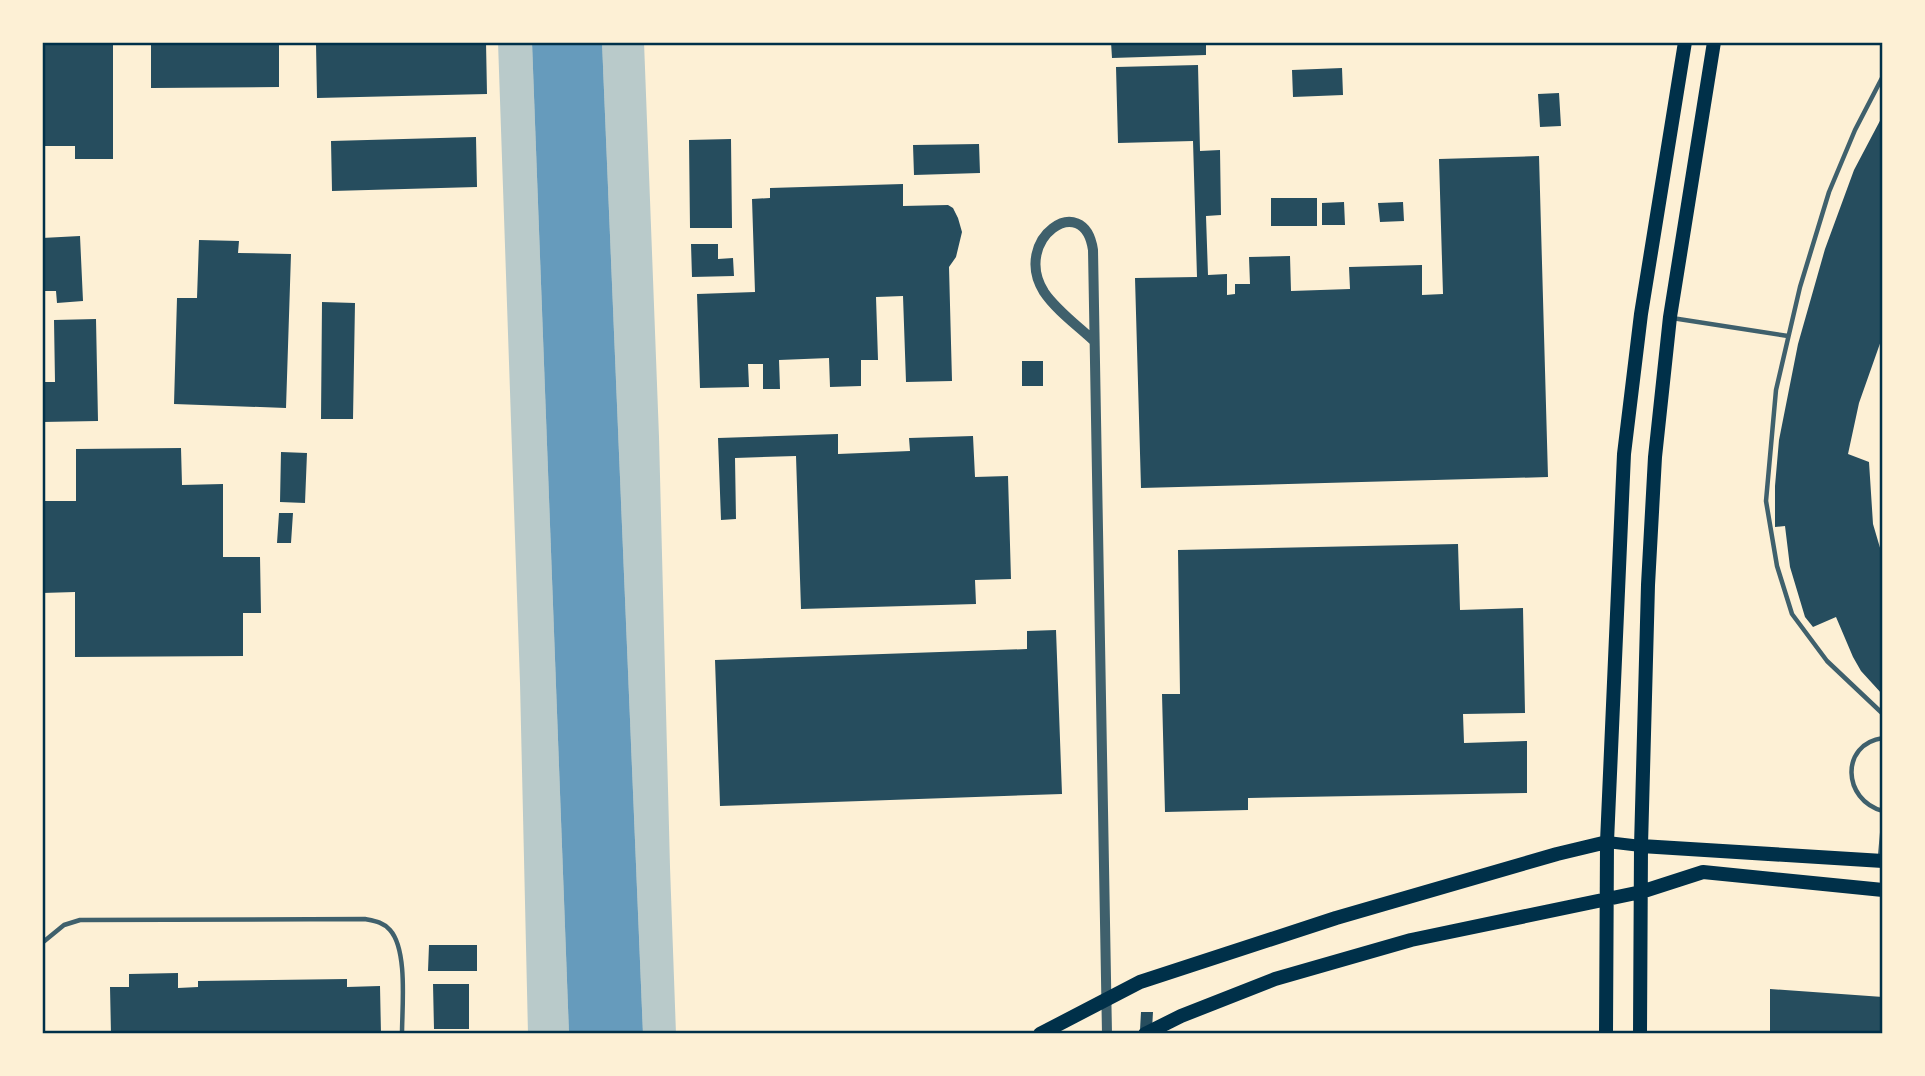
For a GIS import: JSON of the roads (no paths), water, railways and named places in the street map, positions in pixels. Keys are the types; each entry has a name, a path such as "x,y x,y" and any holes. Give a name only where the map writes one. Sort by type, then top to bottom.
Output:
{"main road":[{"path":"1606,1034 1605,898 1624,454 1641,314 1685,42"},
{"path":"1640,1034 1641,846 1648,585 1656,457 1670,317 1714,42"},
{"path":"1040,1034 1140,982 1336,918 1607,842 1881,861"},
{"path":"1145,1034 1181,1016 1287,976 1411,940 1641,892 1703,872 1883,890"}],"street":[{"path":"1094,341 1046,295 1038,275 1039,244 1050,230 1065,222 1082,225 1091,239 1094,341 1108,1034"}],"lane":[{"path":"1883,76 1855,130 1829,192 1800,287 1776,390 1766,501 1777,566 1792,614 1827,661 1883,714"},
{"path":"1670,317 1788,336"},
{"path":"1883,738 1867,744 1858,753 1852,765 1851,778 1861,801 1883,811"},
{"path":"1881,861 1883,824"},
{"path":"42,943 64,925 80,920 365,919 378,922 396,937 400,953 402,1034"}],"water":[{"path":"532,42 602,42 643,1034 569,1034"}]}
